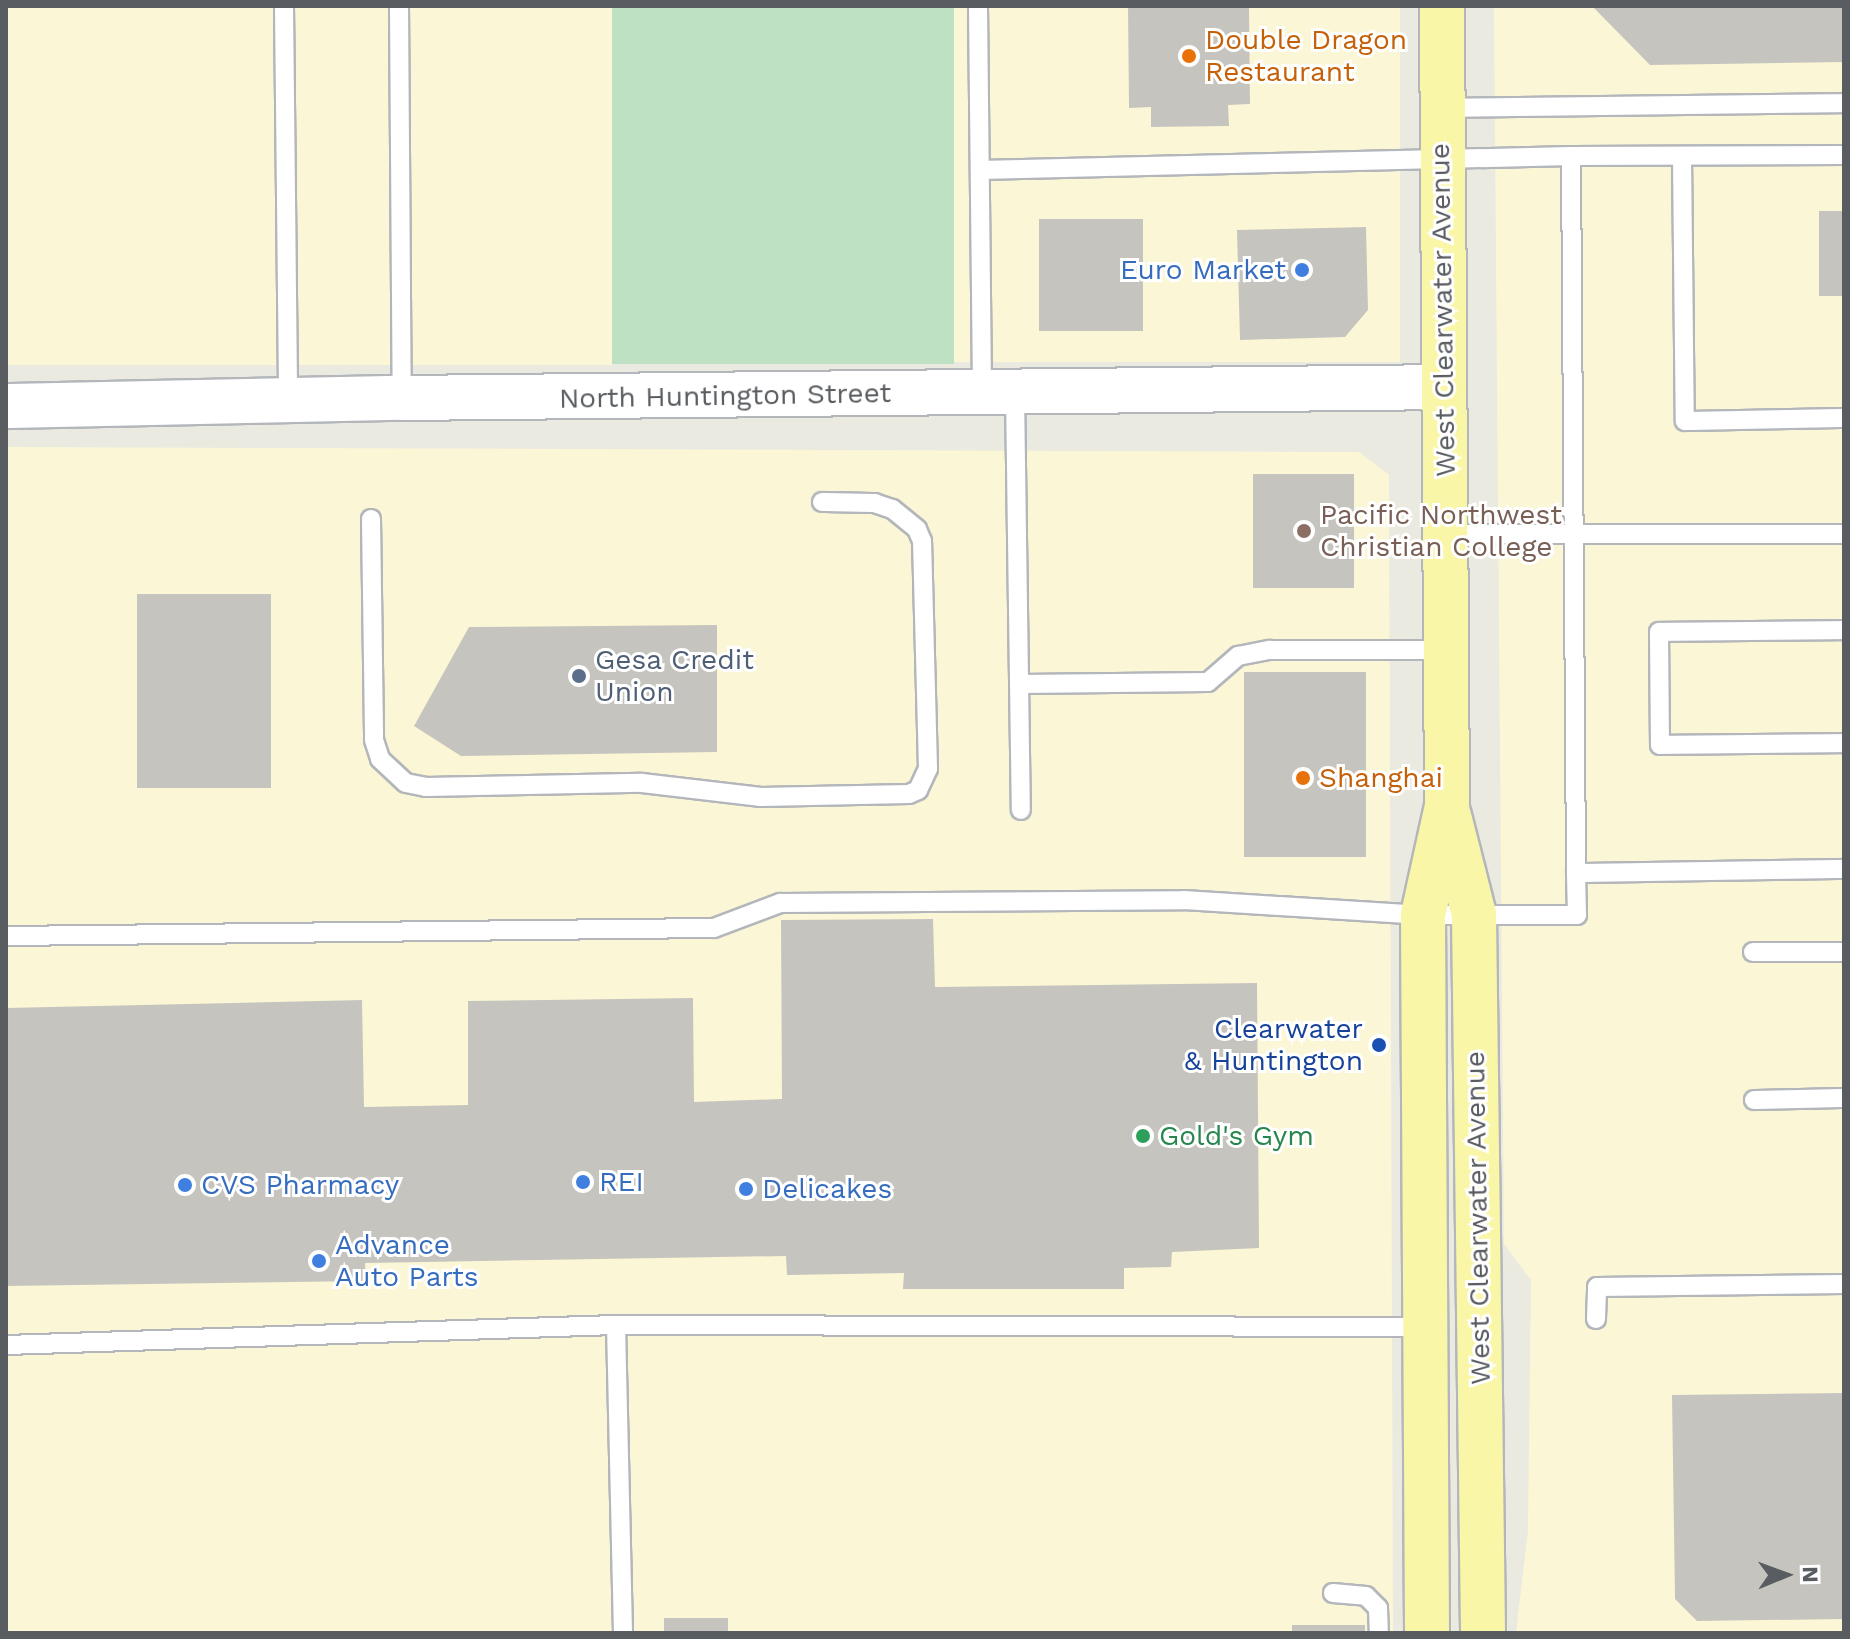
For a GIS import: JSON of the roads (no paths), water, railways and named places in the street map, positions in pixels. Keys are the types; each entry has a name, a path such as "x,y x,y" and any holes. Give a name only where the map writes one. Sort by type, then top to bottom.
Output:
{"main road":[{"name":"West Clearwater Avenue","path":"1427,1633 1423,915 1447,806 1441,6"},
{"name":"West Clearwater Avenue","path":"1447,806 1474,915 1483,1633"},
{"path":"1423,1068 1450,1193 1455,1307 1461,1317 1479,1319"}],"street":[{"name":"North Huntington Street","path":"6,406 402,398 1444,387"}],"lane":[{"path":"284,6 288,401"},
{"path":"399,6 402,398"},
{"path":"978,6 980,170 1020,684 1021,810"},
{"path":"1440,108 1844,103"},
{"path":"980,170 1441,157 1844,155"},
{"path":"6,936 714,928 780,903 1184,900 1423,915 1577,915 1571,156"},
{"path":"1682,156 1685,421 1844,418"},
{"path":"371,519 374,740 380,759 406,783 426,787 642,783 761,797 909,794 918,790 928,769 922,541 917,529 892,509 875,503 822,502"},
{"path":"1445,534 1844,534"},
{"path":"1844,630 1659,632 1660,745 1844,743"},
{"path":"1020,684 1208,682 1238,656 1270,650 1446,650"},
{"path":"1576,873 1844,869"},
{"path":"1753,952 1844,952"},
{"path":"1754,1100 1844,1098"},
{"path":"1596,1319 1597,1287 1844,1284"},
{"path":"616,1325 623,1633"},
{"path":"6,1345 616,1325 1425,1327"},
{"path":"1333,1593 1366,1596 1378,1608 1379,1633"}],"place":[{"name":"Double Dragon Restaurant","path":"1189,56"},
{"name":"Euro Market","path":"1302,270"},
{"name":"Pacific Northwest Christian College","path":"1304,531"},
{"name":"Gesa Credit Union","path":"579,676"},
{"name":"Shanghai","path":"1303,778"},
{"name":"Clearwater & Huntington","path":"1379,1045"},
{"name":"Gold's Gym","path":"1143,1136"},
{"name":"REI","path":"583,1182"},
{"name":"CVS Pharmacy","path":"185,1185"},
{"name":"Delicakes","path":"746,1189"},
{"name":"Advance Auto Parts","path":"319,1261"}]}
